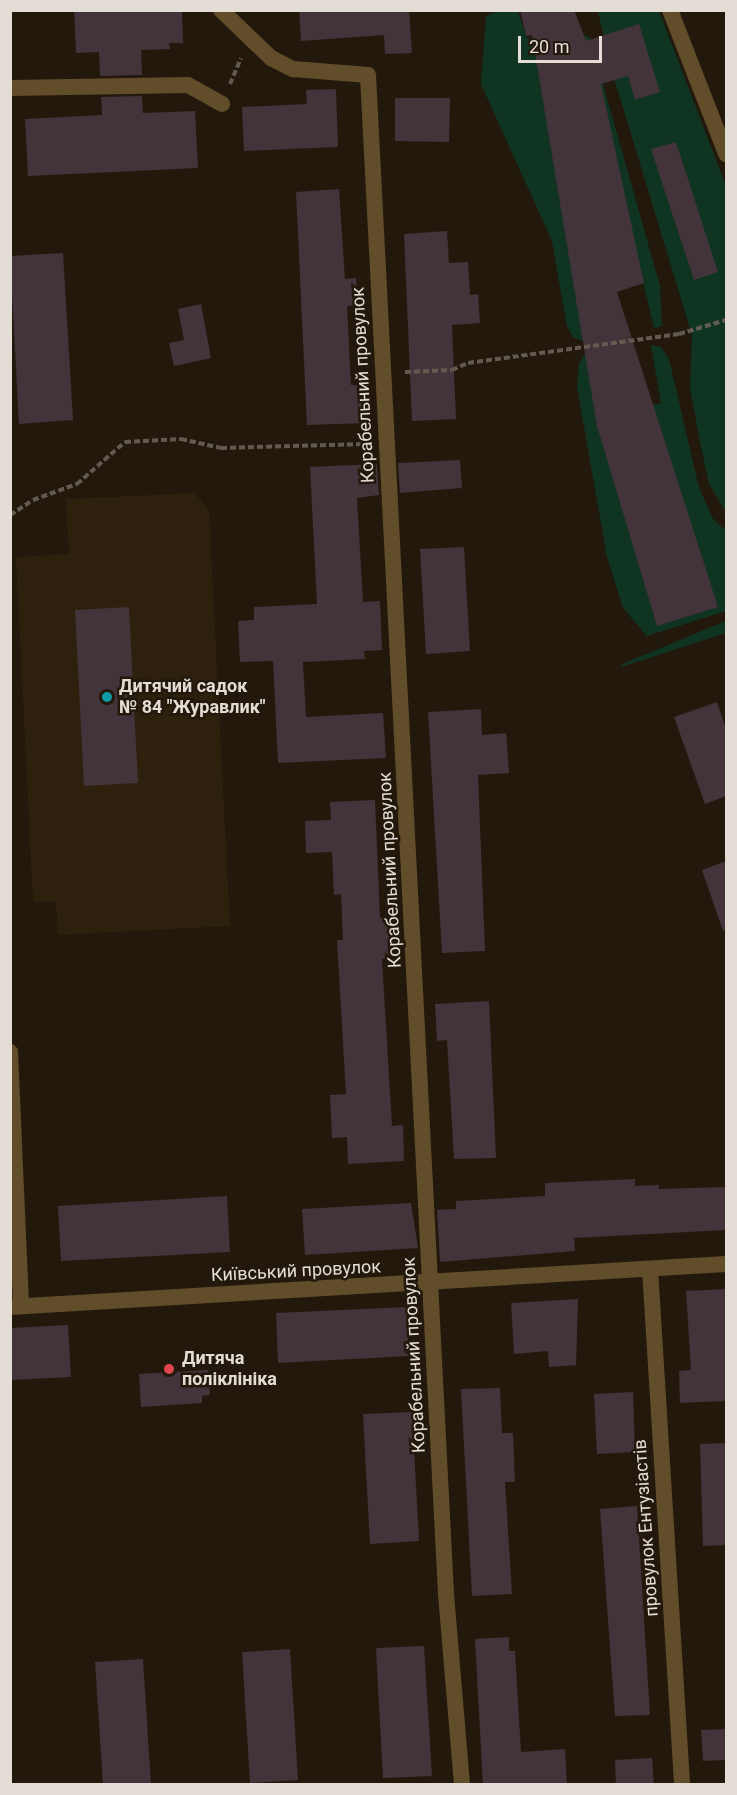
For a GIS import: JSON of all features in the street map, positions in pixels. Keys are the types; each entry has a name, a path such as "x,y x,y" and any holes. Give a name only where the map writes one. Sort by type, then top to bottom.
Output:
{"street":[{"path":"221,10 255,42"},
{"path":"670,10 726,154"},
{"name":"Корабельний провулок","path":"255,42 270,58 293,69 368,75 446,1594 462,1785"},
{"path":"10,88 188,85 222,104"},
{"path":"10,1052 16,1307"},
{"name":"Київський провулок","path":"16,1307 726,1264"},
{"name":"провулок Ентузіастів","path":"650,1269 682,1785"}],"path":[{"path":"222,104 241,57 255,42"},
{"path":"382,373 452,370 468,363 679,334 726,321"},
{"path":"10,515 33,500 77,484 125,442 181,440 221,448 386,444"}],"shaded area":[{"path":"195,493 209,511 230,926 58,935 56,902 33,902 16,557 69,554 66,499"}],"green space":[{"path":"500,11 518,11 526,36 533,43 587,342 574,338 567,327 552,241 481,84 486,16"},
{"path":"598,11 659,11 726,186 726,512 709,484 700,442 690,388 692,335 611,68"},
{"path":"584,35 590,38 660,286 662,326 654,328"},
{"path":"651,345 661,347 669,359 699,488 713,519 726,531 726,611 647,636 623,608 607,557 577,387 579,363 586,352 657,626 717,607 653,405 661,403"},
{"path":"726,621 726,633 621,667 622,664"}],"building":[{"path":"74,10 182,10 183,43 169,43 170,49 141,50 142,75 100,76 99,52 76,53"},
{"path":"299,10 409,10 412,53 385,54 384,35 301,41"},
{"path":"520,10 574,10 586,41 639,24 660,92 635,100 628,76 601,84 644,283 617,292 718,607 657,626 597,426 532,35 526,36"},
{"path":"336,89 338,147 244,151 242,107 307,104 306,90"},
{"path":"142,96 143,113 195,111 198,168 28,176 25,119 102,115 101,97"},
{"path":"395,98 450,98 449,142 395,141"},
{"path":"676,142 718,272 694,280 651,149"},
{"path":"339,189 345,279 356,278 358,305 347,306 351,385 364,385 366,423 307,425 296,192"},
{"path":"447,231 449,263 468,262 470,295 478,294 480,323 452,325 456,419 412,421 404,234"},
{"path":"63,253 73,420 19,424 10,256"},
{"path":"201,304 211,358 174,366 169,343 184,340 178,309"},
{"path":"460,460 462,488 400,493 398,463"},
{"path":"377,464 379,495 357,498 363,602 380,601 382,650 364,651 365,659 303,662 306,717 383,713 386,758 278,763 273,661 240,662 238,621 254,620 254,607 317,604 310,467"},
{"path":"464,547 470,651 426,654 420,549"},
{"name":"Дитячий садок № 84 \"Журавлик\"","path":"129,607 138,783 84,786 75,610"},
{"path":"717,702 726,729 726,796 705,804 674,717"},
{"path":"481,709 482,735 506,733 509,773 478,775 485,951 442,953 428,712"},
{"path":"375,800 380,918 388,918 391,959 382,959 392,1126 403,1125 404,1161 348,1164 347,1137 332,1138 330,1095 346,1094 337,940 343,940 341,894 334,895 332,852 306,853 305,821 331,820 330,802"},
{"path":"726,861 726,930 723,931 702,870"},
{"path":"489,1001 496,1158 454,1159 447,1040 437,1041 435,1004"},
{"path":"635,1179 635,1186 659,1185 659,1189 726,1187 726,1230 574,1238 575,1251 440,1262 437,1210 456,1209 456,1201 545,1196 545,1183"},
{"path":"227,1196 230,1252 61,1261 58,1206"},
{"path":"411,1203 418,1248 305,1255 302,1209"},
{"path":"726,1289 726,1401 680,1403 679,1371 691,1370 686,1291"},
{"path":"578,1299 576,1365 549,1367 548,1351 514,1354 511,1303"},
{"path":"406,1307 409,1356 278,1363 276,1313"},
{"path":"68,1325 71,1377 10,1380 10,1328"},
{"path":"208,1370 210,1395 202,1396 202,1403 141,1407 139,1374"},
{"path":"500,1388 502,1433 513,1433 515,1482 505,1482 512,1594 472,1596 461,1389"},
{"path":"633,1392 635,1452 597,1454 594,1394"},
{"path":"412,1412 419,1541 370,1544 363,1414"},
{"path":"726,1443 726,1545 703,1546 700,1444"},
{"path":"637,1506 650,1715 615,1716 600,1509"},
{"path":"509,1637 509,1651 515,1651 521,1752 565,1749 567,1785 483,1785 475,1639"},
{"path":"424,1646 432,1776 383,1778 376,1648"},
{"path":"290,1649 298,1780 250,1783 242,1652"},
{"path":"143,1659 151,1785 103,1785 95,1662"},
{"path":"726,1729 726,1760 703,1761 701,1730"},
{"path":"652,1758 654,1785 616,1785 615,1760"}],"place":[{"name":"Дитячий садок № 84 \"Журавлик\"","path":"107,697"},
{"name":"Дитяча поліклініка","path":"169,1369"}]}
